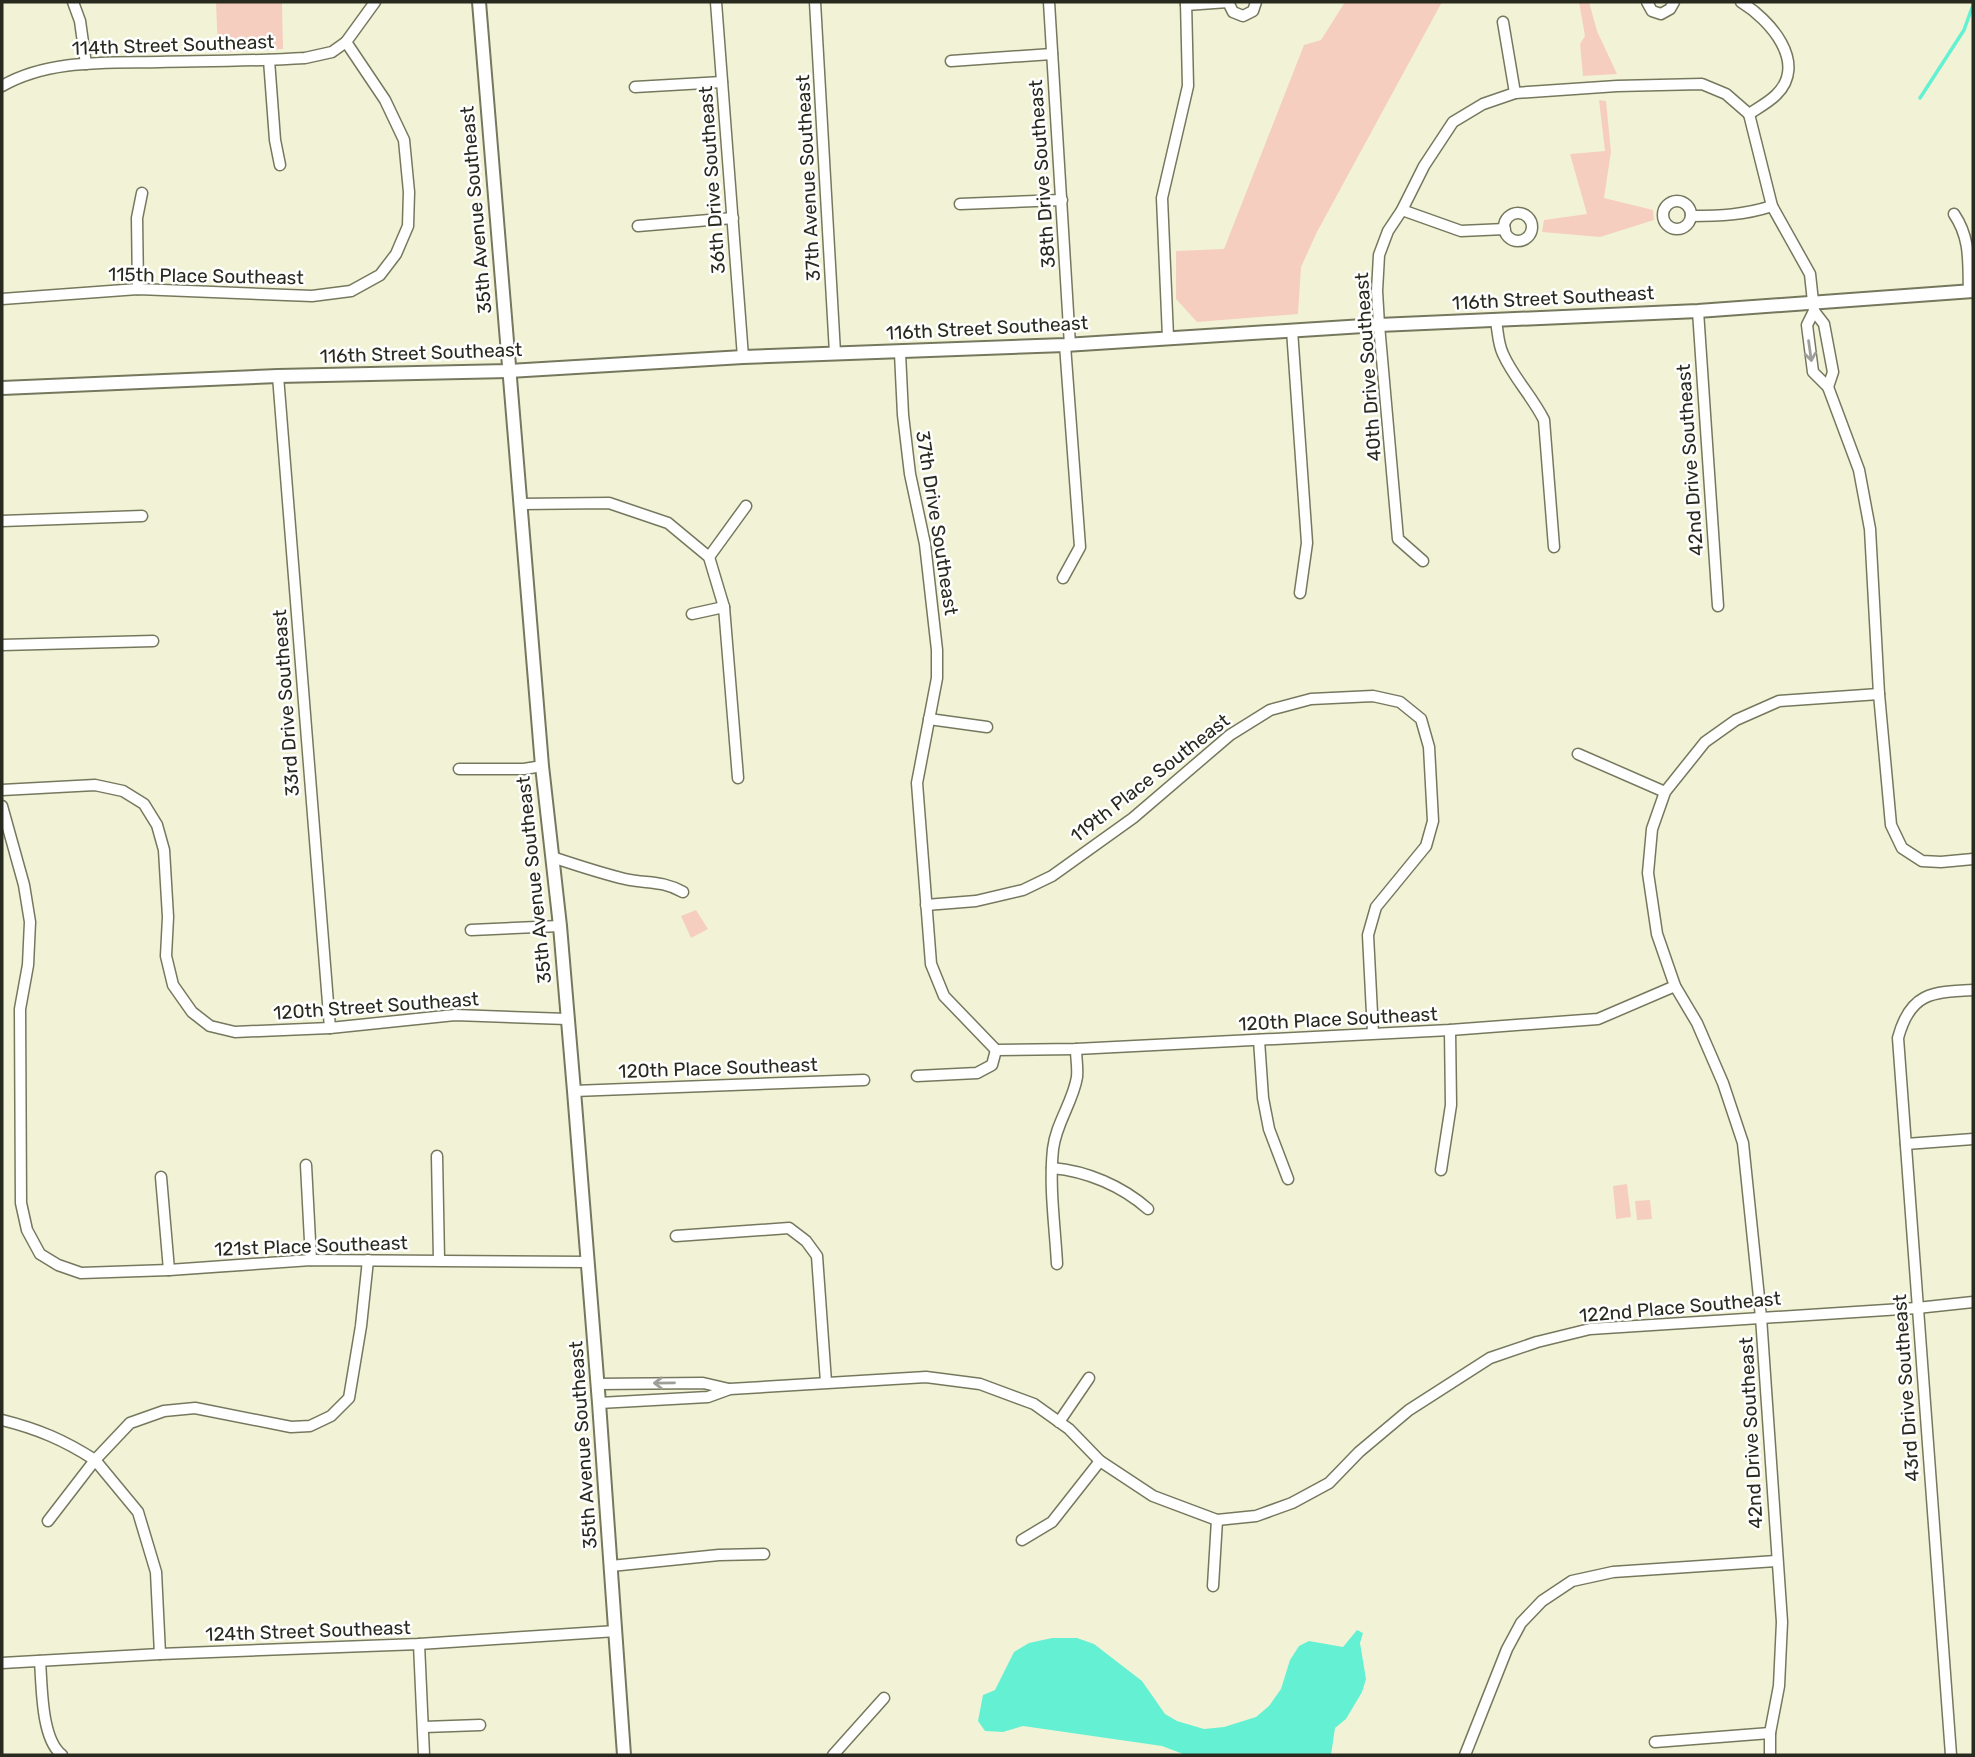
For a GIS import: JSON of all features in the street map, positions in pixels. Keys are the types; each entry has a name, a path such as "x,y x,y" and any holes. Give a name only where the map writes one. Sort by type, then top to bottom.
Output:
{"street":[{"path":"73,2 80,21 86,64"},
{"path":"346,42 375,2"},
{"name":"35th Avenue Southeast","path":"479,2 542,766 575,1091 624,1755"},
{"name":"36th Drive Southeast","path":"716,2 743,356"},
{"name":"37th Avenue Southeast","path":"816,2 835,353"},
{"name":"38th Drive Southeast","path":"1049,2 1080,547 1063,578"},
{"path":"1168,337 1162,198 1188,86 1186,3 1228,2 1233,12 1243,16 1253,11 1256,2"},
{"path":"1647,2 1651,10 1658,14 1668,12 1674,2"},
{"path":"1741,2 1750,7 1779,36 1788,59 1787,76 1778,94 1749,114 1772,205 1810,274 1813,306 1807,325 1813,372 1828,387 1859,470 1870,529 1879,694 1891,825 1902,848 1922,860 1941,862 1973,859"},
{"path":"1503,22 1515,93"},
{"name":"114th Street Southeast","path":"2,86 15,78 48,68 86,64 305,58 332,52 346,42"},
{"name":"115th Place Southeast","path":"2,299 138,289 312,296 351,291 380,275 397,254 408,226 410,192 404,140 385,100 346,42"},
{"path":"951,61 1052,54"},
{"path":"270,60 275,139 280,165"},
{"path":"635,87 722,82"},
{"name":"40th Drive Southeast","path":"1423,561 1398,539 1379,325 1379,256 1388,231 1452,122 1483,104 1515,93 1617,86 1702,84 1726,94 1749,114"},
{"path":"138,289 137,218 142,193"},
{"path":"960,204 1062,200"},
{"path":"1691,216 1749,213 1772,205"},
{"path":"1402,210 1461,230 1505,229"},
{"path":"1954,214 1964,228 1967,239 1971,291"},
{"path":"638,226 733,218"},
{"name":"116th Street Southeast","path":"2,388 278,376 509,371 743,356 900,353 1067,345 1379,325 1813,306 1971,291"},
{"path":"1813,306 1824,324 1833,372 1828,387"},
{"name":"42nd Drive Southeast","path":"1698,311 1718,606"},
{"path":"1496,321 1501,351 1510,368 1535,401 1544,420 1553,547"},
{"path":"1292,330 1307,543 1300,593"},
{"name":"37th Drive Southeast","path":"900,353 903,415 910,474 933,596 937,678 917,783 931,964 944,996 996,1050"},
{"name":"33rd Drive Southeast","path":"278,376 330,1028"},
{"path":"520,504 609,503 668,523 709,557 724,607 738,778"},
{"path":"709,557 746,506"},
{"path":"2,521 142,516"},
{"path":"692,614 724,607"},
{"path":"2,646 153,641"},
{"name":"42nd Drive Southeast","path":"1770,1755 1770,1733 1779,1686 1781,1635 1761,1317 1743,1143 1723,1083 1703,1035 1675,986 1657,934 1648,873 1652,829 1665,792 1705,742 1736,720 1779,701 1879,694"},
{"name":"119th Place Southeast","path":"926,905 976,901 1023,890 1052,876 1140,813 1230,735 1270,710 1311,699 1373,696 1399,702 1421,719 1429,747 1433,821 1426,846 1376,907 1368,935 1373,1033"},
{"path":"929,719 987,727"},
{"path":"1578,754 1665,792"},
{"path":"459,769 524,769 542,766"},
{"name":"120th Street Southeast","path":"2,790 95,785 123,790 144,804 157,825 164,850 168,916 166,956 173,985 192,1012 210,1026 235,1032 330,1028 455,1015 567,1019"},
{"name":"121st Place Southeast","path":"2,806 24,884 30,922 28,965 20,1009 21,1203 27,1230 40,1254 58,1265 81,1273 311,1261 588,1262"},
{"path":"552,856 604,874 639,882 666,883 683,891"},
{"path":"471,930 560,926"},
{"name":"120th Place Southeast","path":"996,1050 1259,1040 1598,1019 1675,986"},
{"name":"43rd Drive Southeast","path":"1951,1755 1898,1038 1903,1018 1917,1001 1942,992 1973,990"},
{"path":"1441,1170 1451,1105 1450,1030"},
{"path":"1259,1040 1263,1098 1269,1129 1288,1178"},
{"path":"1057,1264 1052,1168 1057,1128 1072,1094 1077,1074 1076,1049"},
{"path":"917,1076 978,1073 992,1065 996,1050"},
{"name":"120th Place Southeast","path":"575,1091 864,1080"},
{"path":"1906,1144 1973,1139"},
{"path":"437,1156 439,1260"},
{"path":"306,1165 311,1261"},
{"path":"1052,1168 1070,1170 1110,1184 1148,1209"},
{"path":"161,1177 169,1270"},
{"path":"676,1236 789,1228 806,1241 817,1256 826,1382"},
{"path":"48,1521 95,1460 130,1423 164,1411 195,1408 290,1427 310,1426 331,1416 349,1398 368,1260"},
{"name":"122nd Place Southeast","path":"599,1403 708,1397 730,1389 926,1377 980,1384 1034,1404 1069,1429 1100,1461 1153,1496 1217,1520 1256,1516 1292,1503 1329,1482 1359,1452 1409,1410 1490,1358 1537,1342 1590,1329 1973,1302"},
{"path":"1059,1422 1089,1378"},
{"name":"122nd Place Southeast","path":"598,1384 703,1382 730,1389"},
{"path":"2,1420 38,1429 95,1460 138,1512 156,1572 160,1654"},
{"path":"1022,1540 1052,1522 1100,1461"},
{"path":"1213,1586 1217,1520"},
{"path":"611,1566 719,1555 764,1554"},
{"path":"1465,1755 1507,1649 1521,1623 1542,1601 1572,1581 1613,1572 1776,1561"},
{"name":"124th Street Southeast","path":"2,1664 160,1654 419,1644 616,1631"},
{"path":"419,1644 424,1755"},
{"path":"40,1661 47,1730 58,1753 62,1755"},
{"path":"833,1755 884,1698"},
{"path":"424,1727 480,1725"},
{"path":"1655,1742 1770,1733"}],"shaded area":[{"path":"216,2 282,2 283,49 218,52"},
{"path":"1345,2 1442,2 1317,232 1301,267 1298,314 1197,322 1176,299 1176,251 1224,249 1304,45 1321,40"},
{"path":"1579,2 1589,2 1597,31 1617,74 1583,76 1580,44 1585,36"},
{"path":"1599,100 1606,101 1611,152 1604,198 1653,210 1654,220 1600,237 1542,232 1544,220 1587,214 1570,154 1605,151"},
{"path":"696,910 708,929 691,938 681,916"},
{"path":"1627,1184 1631,1217 1616,1219 1613,1186"},
{"path":"1650,1200 1652,1219 1637,1220 1635,1201"}],"water":[{"path":"1357,1630 1363,1633 1360,1643 1366,1679 1362,1692 1346,1719 1335,1728 1331,1755 1186,1755 1162,1746 1023,1726 1003,1732 985,1731 978,1721 983,1695 995,1690 1014,1652 1029,1643 1052,1638 1077,1638 1094,1644 1142,1681 1165,1714 1177,1721 1204,1729 1224,1727 1256,1717 1269,1706 1281,1689 1290,1660 1299,1646 1309,1641 1343,1647"}],"waterway":[{"path":"1920,98 1964,30 1973,5"}]}
